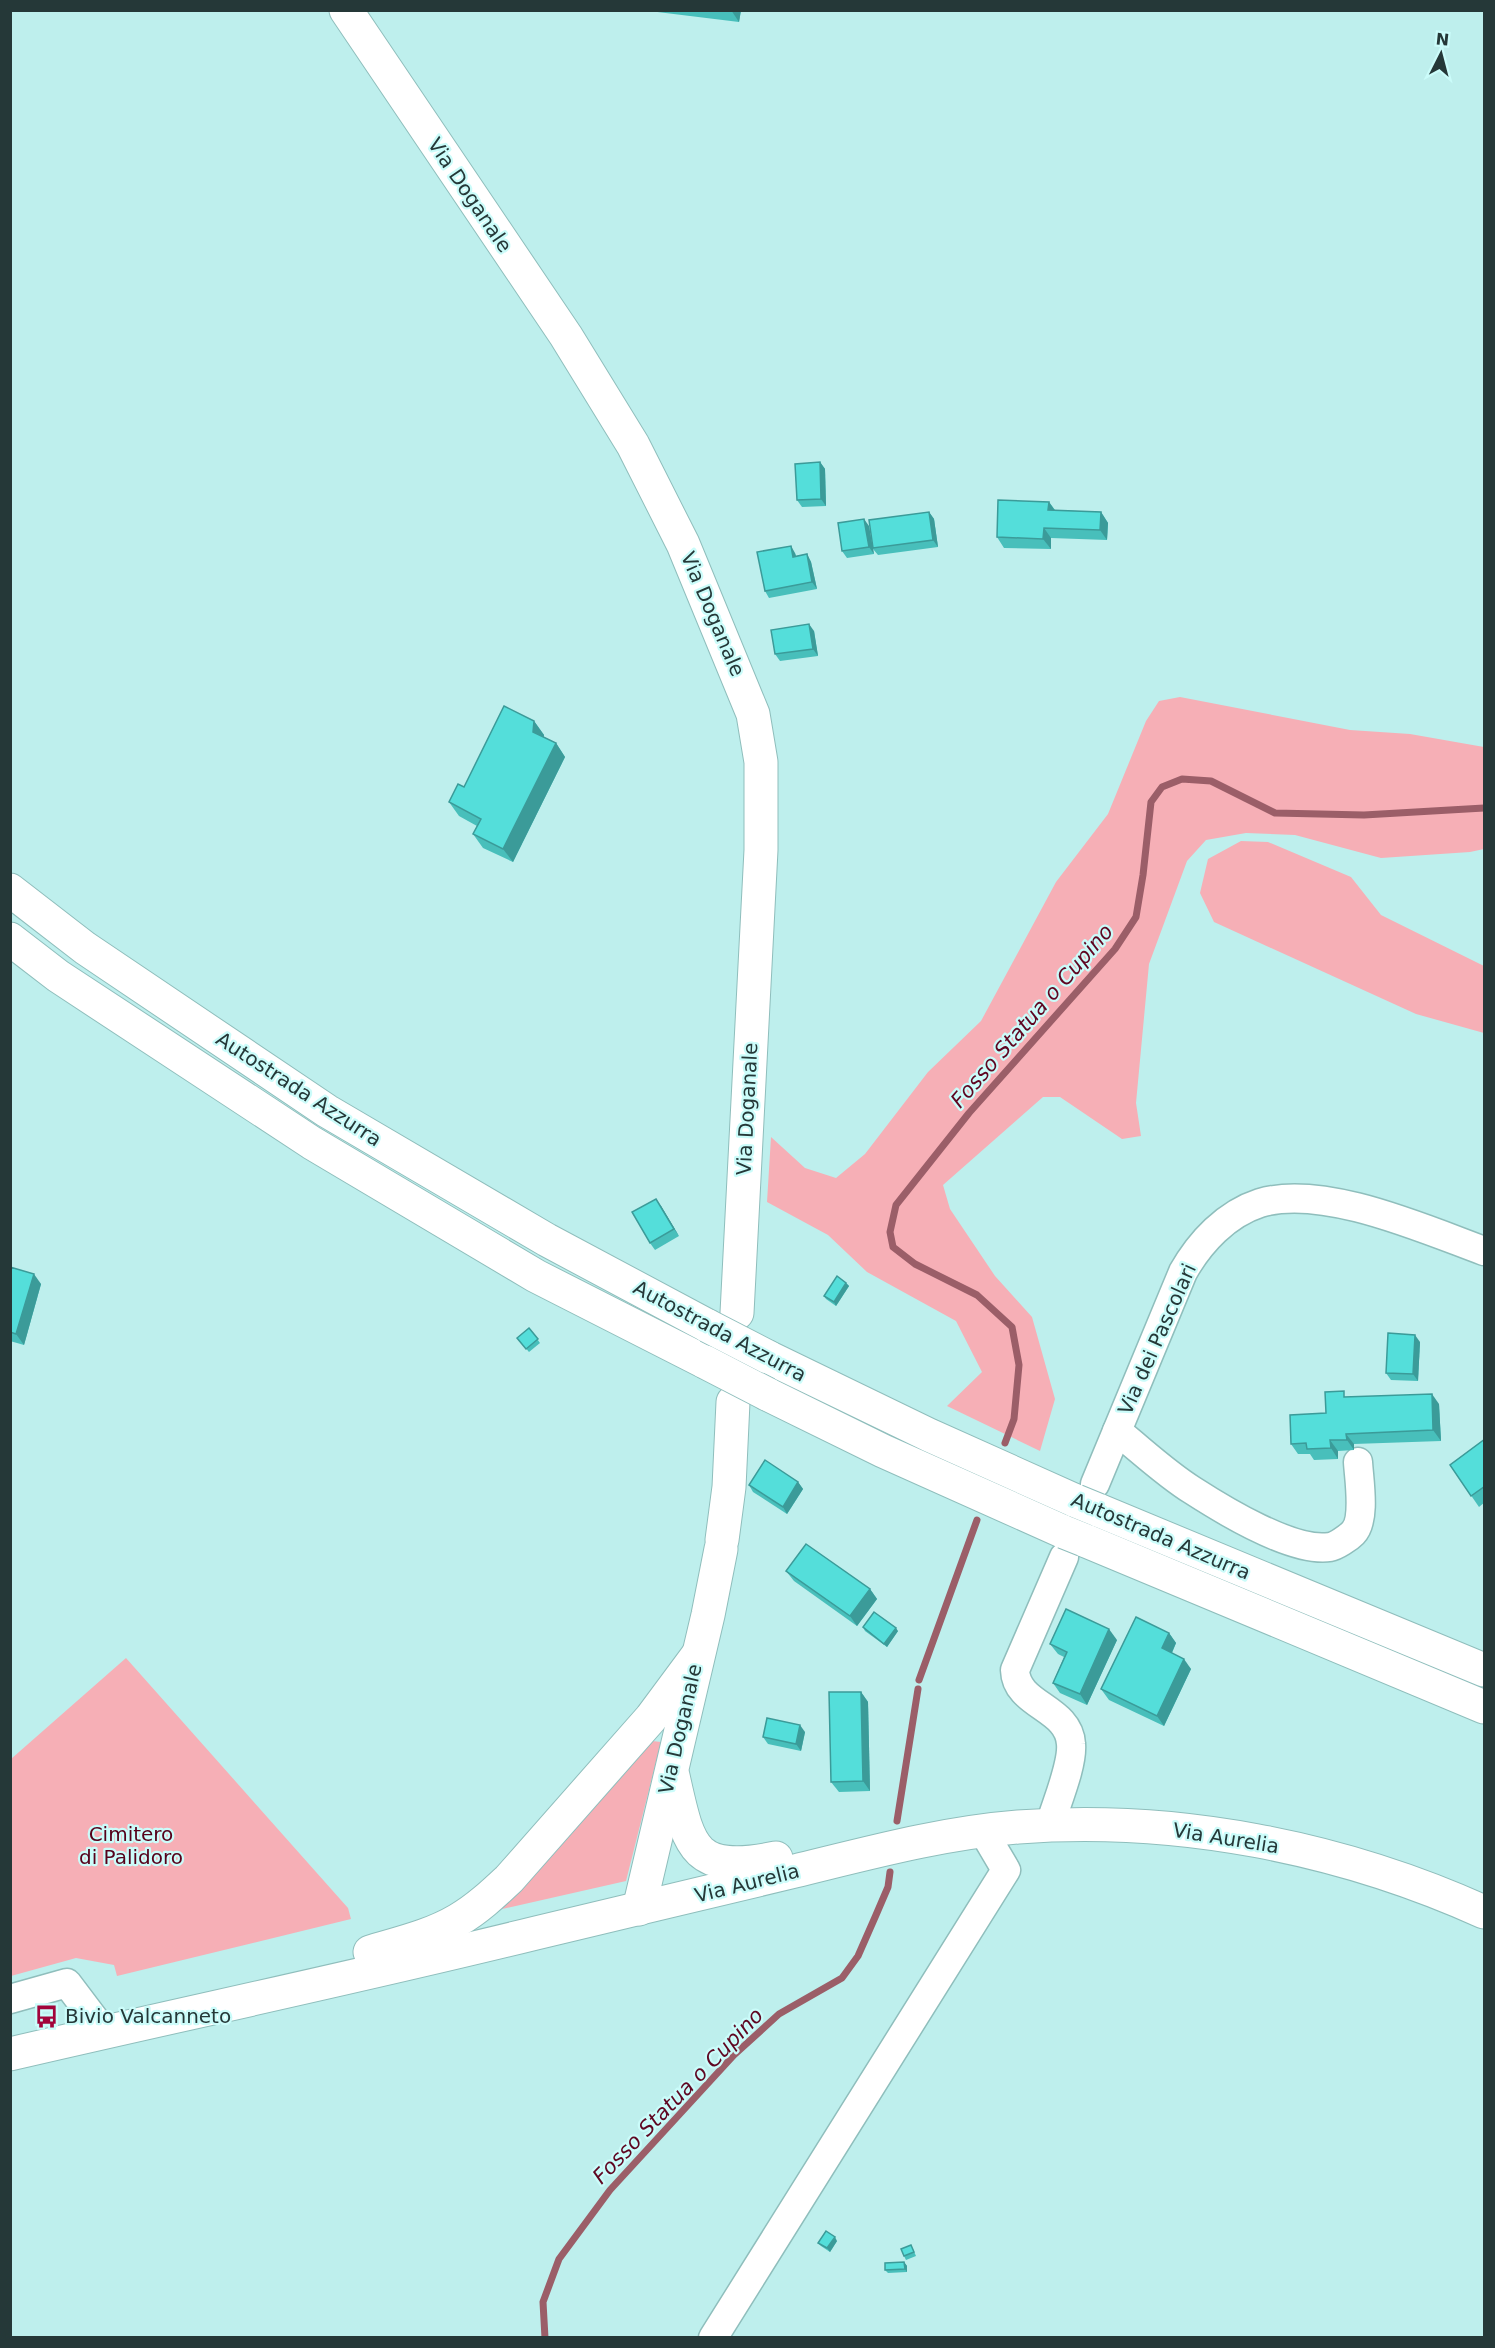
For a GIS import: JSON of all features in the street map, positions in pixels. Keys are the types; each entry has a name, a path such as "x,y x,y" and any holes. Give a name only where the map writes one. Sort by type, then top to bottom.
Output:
{"main road":[{"name":"Via Doganale","path":"346,10 566,336 633,445 683,544 753,714 761,762 761,850 723,1319"},
{"name":"Autostrada Azzurra","path":"10,890 86,948 327,1111 547,1240 723,1319 768,1357 929,1435 1081,1497 1485,1670"},
{"name":"Autostrada Azzurra","path":"10,939 58,976 312,1143 537,1276 767,1394 1064,1539 1485,1707"},
{"name":"Via Doganale","path":"639,1909 721,1544 729,1487 733,1402"},
{"path":"112,2030 419,1937 460,1920 509,1879 651,1718 697,1656"},
{"path":"672,1768 687,1834 694,1846 705,1855 719,1860 743,1863 814,1851 838,1850 865,1854"},
{"name":"Via Aurelia","path":"10,2054 448,1954 928,1839 983,1831 1050,1825 1159,1828 1271,1844 1328,1857 1392,1876 1485,1912"}],"street":[{"name":"Via dei Pascolari","path":"1081,1497 1117,1431 1175,1288 1189,1262 1217,1229 1233,1216 1269,1201 1288,1199 1327,1202 1387,1216 1485,1251"},
{"path":"1117,1431 1190,1490 1235,1516 1288,1541 1319,1548 1332,1547 1354,1533 1360,1517 1358,1462"},
{"path":"1050,1825 1070,1758 1070,1734 1057,1716 1024,1693 1018,1686 1015,1670 1064,1539"},
{"path":"713,2337 1005,1869 983,1831"},
{"path":"10,1999 67,1983 112,2030"}],"green space":[{"path":"1180,697 1350,730 1410,734 1484,747 1484,849 1381,858 1295,835 1246,833 1206,840 1187,861 1149,964 1136,1103 1141,1136 1122,1139 1060,1097 1043,1097 943,1185 950,1209 995,1276 1032,1317 1055,1399 1040,1451 947,1406 982,1372 956,1321 867,1272 828,1235 767,1202 771,1137 805,1168 836,1178 865,1154 928,1072 981,1021 1056,882 1108,814 1146,721 1159,701"},
{"path":"1241,841 1268,842 1351,877 1381,915 1484,966 1484,1033 1416,1014 1214,922 1200,893 1208,859"},
{"name":"Cimitero di Palidoro","path":"126,1658 348,1908 351,1919 117,1976 114,1965 76,1958 11,1976 11,1759"},
{"path":"652,1741 661,1742 626,1881 502,1909 503,1902"}],"building":[{"path":"820,462 821,499 797,500 795,464"},
{"path":"998,500 1049,502 1048,510 1101,512 1100,530 1044,528 1043,539 997,537"},
{"path":"929,512 933,540 873,548 869,520"},
{"path":"864,519 869,547 842,551 838,523"},
{"path":"791,546 793,557 807,554 812,582 765,591 757,552"},
{"path":"809,624 813,649 775,654 771,630"},
{"path":"504,706 534,721 533,732 556,743 503,849 473,834 481,819 449,802 458,784 464,787"},
{"path":"656,1199 674,1229 650,1243 632,1212"},
{"path":"10,1267 34,1274 16,1334 10,1332"},
{"path":"837,1276 846,1283 834,1302 824,1296"},
{"path":"529,1328 538,1339 526,1349 517,1338"},
{"path":"1388,1333 1415,1335 1413,1374 1386,1373"},
{"path":"1344,1391 1344,1397 1432,1394 1433,1430 1346,1434 1347,1440 1330,1440 1331,1448 1307,1449 1306,1443 1291,1444 1290,1415 1326,1413 1325,1392"},
{"path":"1485,1439 1485,1486 1471,1496 1450,1465"},
{"path":"765,1460 798,1482 783,1507 749,1485"},
{"path":"806,1544 870,1589 850,1616 786,1571"},
{"path":"1066,1609 1109,1629 1080,1694 1053,1683 1067,1652 1050,1644"},
{"path":"874,1612 896,1628 884,1644 863,1627"},
{"path":"1136,1617 1169,1633 1162,1648 1184,1659 1157,1716 1101,1689"},
{"path":"829,1692 861,1692 863,1781 831,1782"},
{"path":"767,1718 800,1725 796,1744 763,1737"},
{"path":"826,2231 835,2237 827,2248 818,2243"},
{"path":"911,2245 914,2252 904,2256 901,2249"},
{"path":"904,2262 905,2269 885,2270 885,2263"}],"waterway":[{"name":"Fosso Statua o Cupino","path":"1005,1443 1014,1419 1019,1365 1012,1327 977,1295 915,1264 893,1247 890,1232 896,1205 969,1113 1115,949 1136,917 1151,802 1162,787 1182,779 1211,781 1275,813 1364,815 1484,808"},
{"name":"Fosso Statua o Cupino","path":"919,1680 977,1520"},
{"name":"Fosso Statua o Cupino","path":"897,1821 918,1689"},
{"name":"Fosso Statua o Cupino","path":"545,2338 543,2302 559,2259 610,2190 734,2055 779,2014 842,1978 858,1956 888,1887 890,1872"}],"place":[{"name":"Bivio Valcanneto","path":"47,2016"}]}
